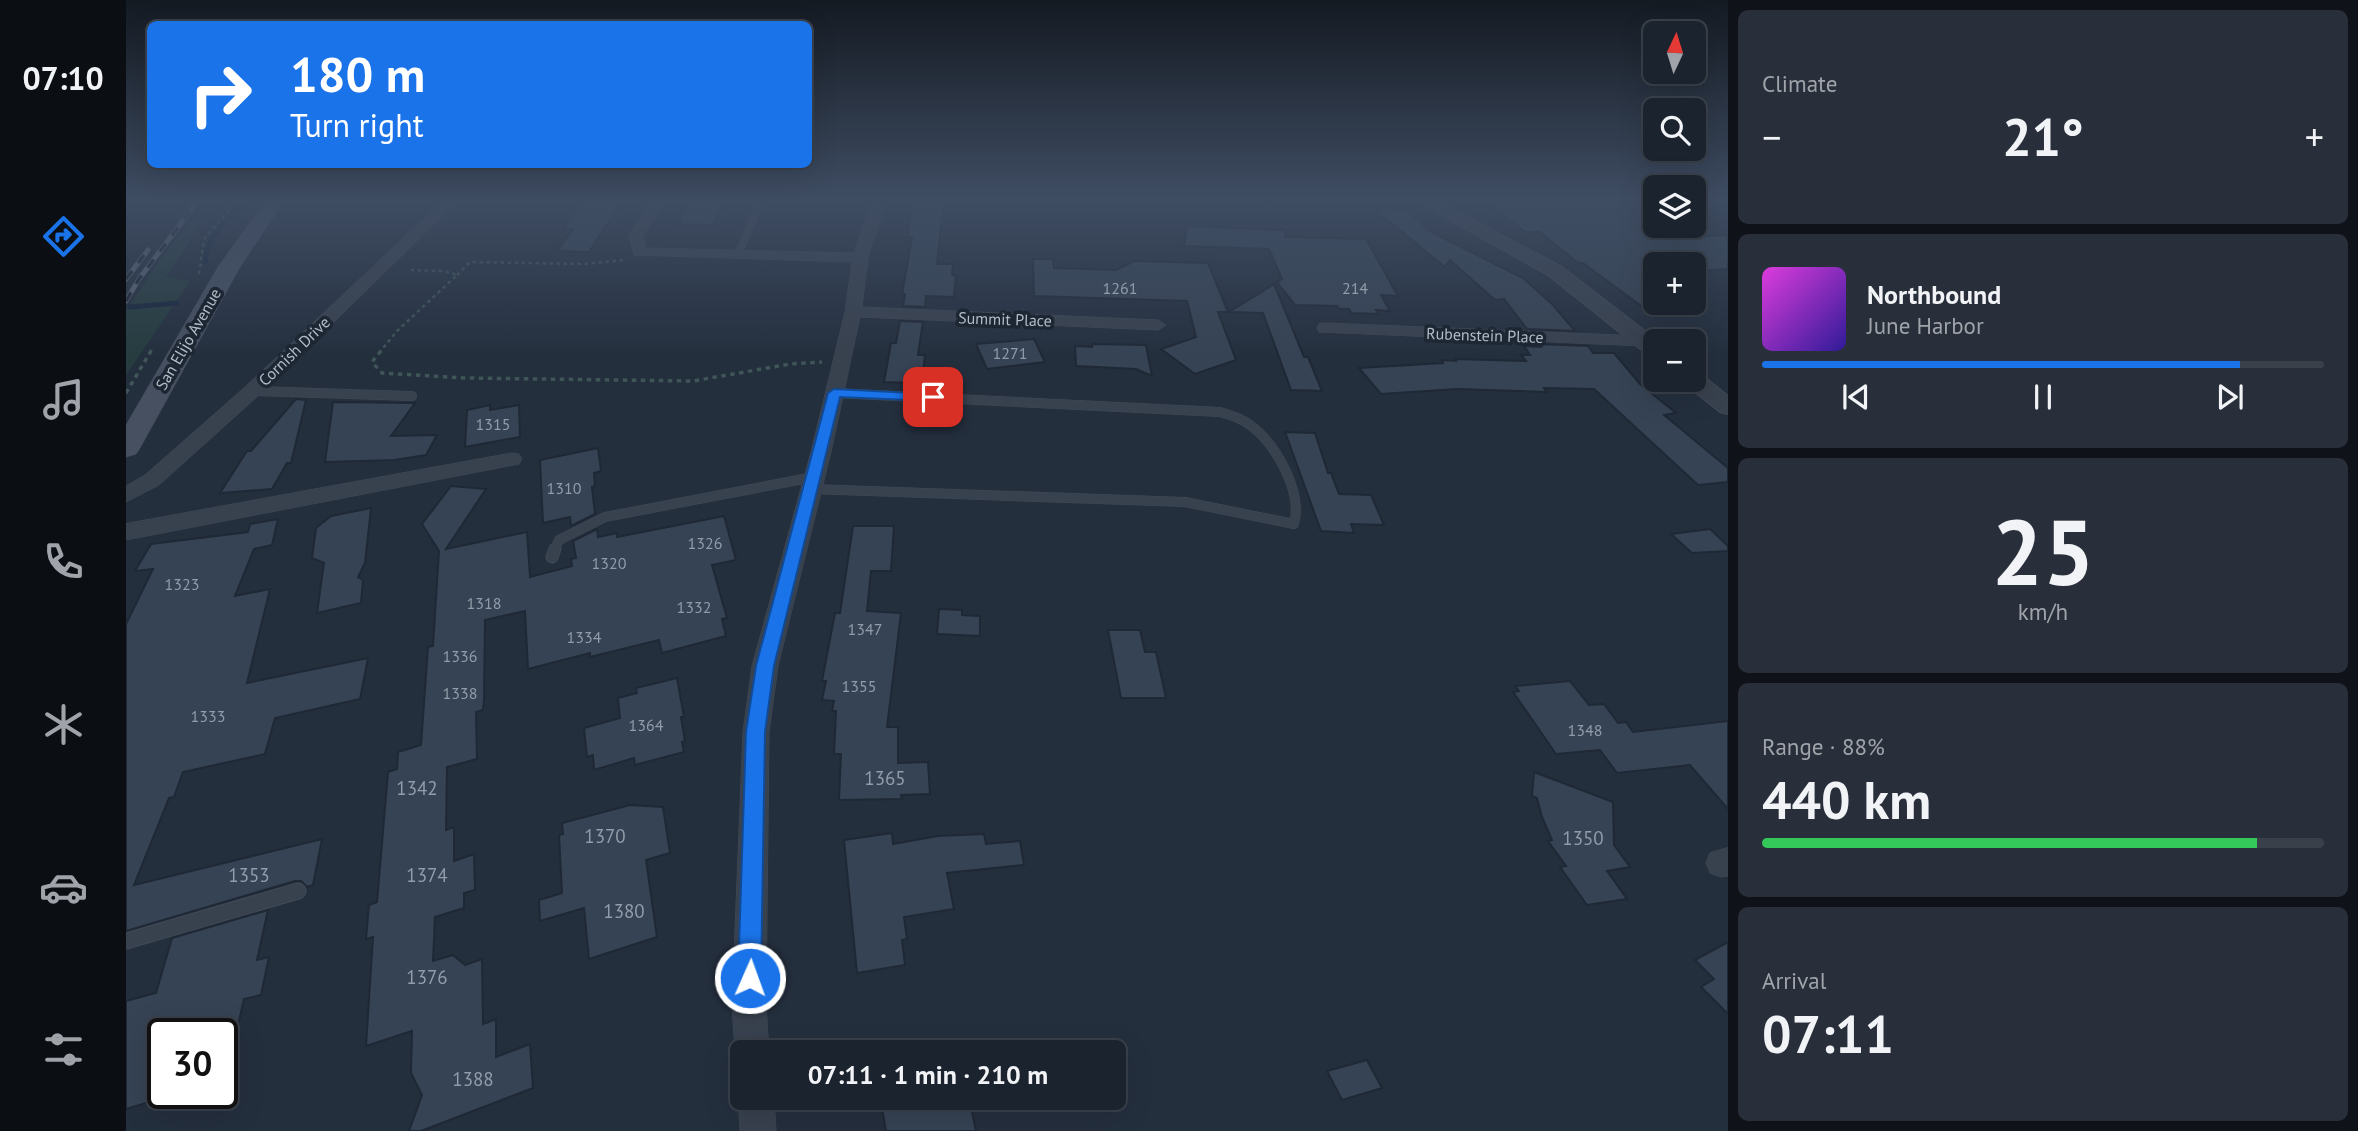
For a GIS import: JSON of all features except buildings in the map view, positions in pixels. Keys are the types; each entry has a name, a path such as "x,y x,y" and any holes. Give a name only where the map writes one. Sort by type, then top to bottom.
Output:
{"main road":[{"name":"San Elijo Avenue","path":"126,448 241,251"}],"street":[{"name":"Cornish Drive","path":"126,495 152,480 252,391 399,251"},
{"path":"751,1040 749,1004 756,732 765,666 813,483 853,312 862,251"},
{"path":"1517,251 1555,271 1643,340"},
{"path":"639,252 860,258"},
{"name":"Summit Place","path":"853,312 1158,325"},
{"name":"Rubenstein Place","path":"1325,328 1643,345"},
{"path":"1706,390 1728,407"},
{"path":"126,532 512,459"},
{"path":"756,1110 758,1131"}],"lane":[{"path":"738,255 740,251"},
{"path":"252,391 412,396"},
{"path":"552,557 559,540 605,517 813,483 838,489 1185,502 1294,524 1298,505 1291,485 1261,434 1236,415 1213,410 834,393"},
{"path":"126,941 298,891"}],"path":[{"path":"199,275 202,251"},
{"path":"639,252 626,260 585,264 470,262 397,331 372,362 382,373 466,378 693,380 721,379 806,362 841,363"},
{"path":"378,271 444,271 457,275"},
{"path":"126,393 153,348"}],"green space":[{"path":"167,251 183,251 166,277 190,281 126,375 126,311"}],"waterway":[{"path":"205,262 207,251"},
{"path":"130,307 177,303"}],"railway":[{"path":"126,279 147,251"},
{"path":"126,301 160,251"}],"route":[{"path":"750,978 756,732 765,666 834,393 933,397"}]}
